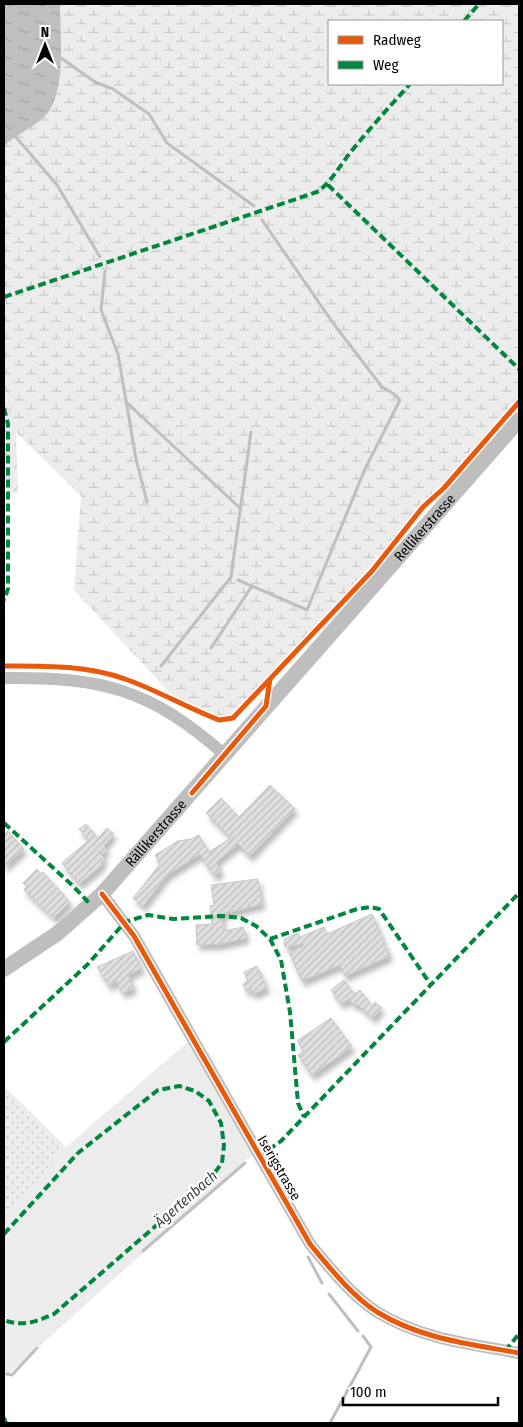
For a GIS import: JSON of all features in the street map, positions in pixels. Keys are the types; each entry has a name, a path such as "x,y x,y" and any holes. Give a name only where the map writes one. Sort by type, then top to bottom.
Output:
{"main road":[{"name":"Rellikerstrasse","path":"331,635 519,420"},
{"name":"Rällikerstrasse","path":"4,969 58,933 102,894 331,635"}],"street":[{"path":"4,678 77,680 100,684 137,695 172,713 198,731 225,755"},
{"name":"Iserigstrasse","path":"102,894 134,936 310,1244 343,1282 376,1311 417,1332 467,1345 519,1353"}],"green space":[{"path":"60,4 519,4 519,401 233,718 219,720 179,703 74,590 81,496 16,432 4,386 4,146 42,119 50,110 56,97 59,82 61,48"},
{"path":"4,386 11,412 45,432 16,433 18,493 8,493 4,471"},
{"path":"189,1041 253,1154 4,1378 4,1220 66,1147"},
{"path":"4,1086 66,1147 4,1220"}],"water":[{"path":"4,4 60,4 61,65 56,97 50,110 42,119 4,146"}],"building":[{"path":"270,785 295,809 250,856 238,844 216,862 221,871 214,876 200,854 167,875 143,906 133,898 160,864 155,855 178,841 191,839 199,835 209,852 231,838 206,813 221,798 239,817"},
{"path":"86,824 98,838 107,828 114,834 104,846 107,850 102,854 99,852 105,859 101,863 102,865 79,884 62,863 89,840 79,829"},
{"path":"8,831 24,849 4,867 4,835"},
{"path":"37,869 41,874 43,872 70,902 54,918 24,890 27,887 23,883"},
{"path":"258,879 262,904 222,914 223,931 244,927 246,938 220,944 197,945 196,925 212,924 210,906 214,905 211,885"},
{"path":"372,914 390,956 345,976 340,965 302,981 289,952 303,946 303,944 285,947 284,939 298,933 300,937 324,927 327,934"},
{"path":"133,951 142,968 128,975 134,988 123,993 116,981 109,986 97,967"},
{"path":"257,966 267,988 253,994 251,989 246,991 243,984 248,981 244,972"},
{"path":"344,980 354,994 360,990 372,1006 375,1002 382,1008 373,1018 357,1004 355,1006 349,999 341,1004 331,990"},
{"path":"331,1018 352,1047 312,1075 298,1055 304,1051 297,1041"}],"waterway":[{"path":"61,58 95,82 113,89 149,114 167,143 254,206"},
{"path":"15,136 57,185 100,257"},
{"path":"238,580 307,610 365,469 400,400 382,387 333,323 262,220"},
{"path":"105,271 101,310 118,354 136,459 147,502"},
{"path":"126,402 240,508"},
{"path":"161,666 231,577 251,432"},
{"path":"211,648 252,586"},
{"name":"Ägertenbach","path":"143,1251 245,1163"},
{"path":"308,1257 322,1283"},
{"path":"329,1294 358,1331"},
{"path":"330,1423 371,1347 363,1336"},
{"path":"7,1374 12,1375 37,1348"}],"marked path":[{"path":"465,20 479,4"},
{"path":"4,297 317,192 327,183 349,154 409,85"},
{"path":"328,185 519,369"},
{"path":"4,408 8,424 8,589 4,600"},
{"path":"4,823 91,905"},
{"path":"259,1157 281,1141 519,893"},
{"path":"270,939 357,909 371,907 379,909 431,985"},
{"path":"4,1042 88,964 125,922 148,915 173,919 222,916 241,918 256,926 270,939 281,960 290,1012 298,1103 304,1117"},
{"path":"4,1234 78,1153 158,1090 179,1086 195,1091 209,1101 221,1123 224,1145 222,1163 210,1179 54,1314 29,1323 4,1320"},
{"path":"505,1351 519,1334"},
{"path":"4,1418 6,1423"}],"cycle path":[{"path":"4,666 65,667 110,674 149,688 219,720 233,718 372,571 423,507 444,488 519,402"},
{"path":"192,793 266,706 270,679"},
{"path":"102,894 134,936 310,1244 341,1281 358,1298 377,1312 411,1329 446,1339 519,1353"}]}
